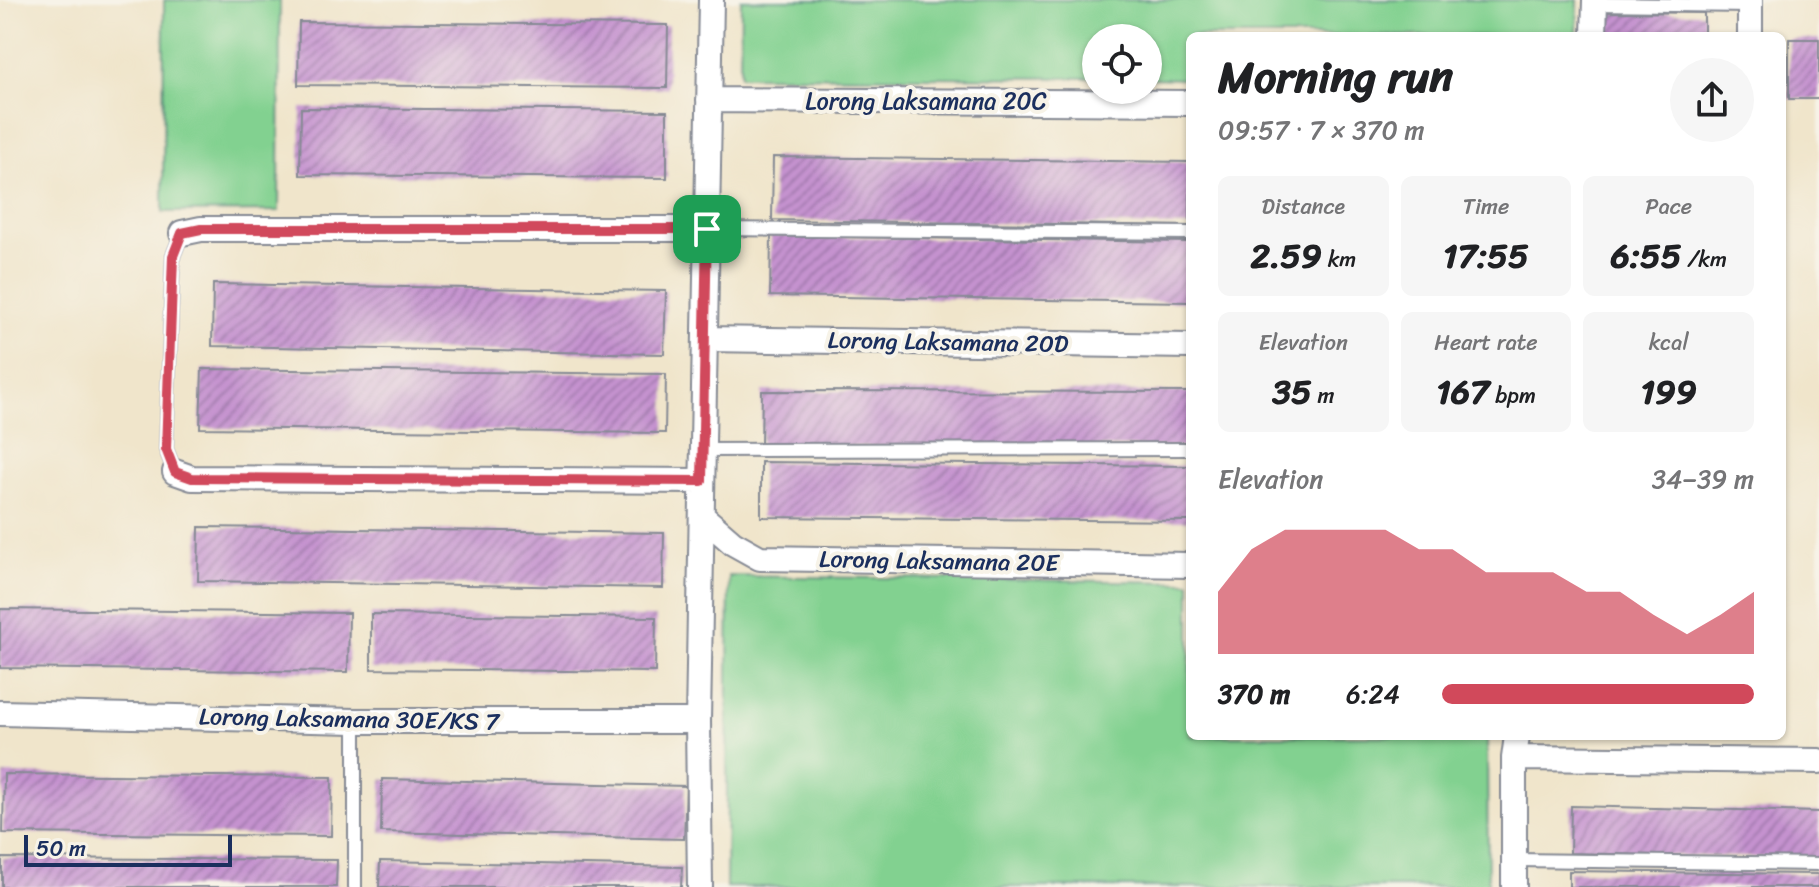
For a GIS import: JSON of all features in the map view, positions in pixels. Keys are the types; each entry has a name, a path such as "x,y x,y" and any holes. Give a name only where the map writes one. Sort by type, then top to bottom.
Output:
{"street":[{"path":"700,887 698,721 711,0"},
{"path":"1594,32 1595,2"},
{"path":"1750,3 1750,32"},
{"name":"Lorong Laksamana 20C","path":"709,100 1186,103"},
{"path":"182,233 201,229 707,229"},
{"name":"Lorong Laksamana 20D","path":"705,339 1186,346"},
{"path":"175,472 192,478 702,481"},
{"name":"Lorong Laksamana 20E","path":"702,516 733,543 760,558 1186,565"},
{"name":"Lorong Laksamana 30E/KS 7","path":"0,713 355,721 698,721"},
{"path":"1514,887 1516,747 1819,761"}],"lane":[{"path":"1595,2 1750,3"},
{"path":"707,229 1186,233"},
{"path":"175,472 166,449 173,256 182,233"},
{"path":"703,450 1186,449"},
{"path":"355,721 355,887"},
{"path":"1514,860 1819,864"}],"green space":[{"path":"164,0 280,0 279,211 163,212"},
{"path":"741,0 1578,0 1577,32 1186,32 1186,79 1162,78 1162,24 1082,24 1082,78 740,76"},
{"path":"729,576 1186,582 1186,740 1487,740 1488,887 726,887"}],"building":[{"path":"1607,12 1704,13 1704,32 1606,32"},
{"path":"299,22 668,25 667,88 298,85"},
{"path":"1789,39 1819,39 1819,99 1789,99"},
{"path":"301,108 667,111 667,178 300,175"},
{"path":"773,157 1186,162 1186,226 772,220"},
{"path":"771,236 1186,242 1186,302 770,296"},
{"path":"213,284 666,291 664,354 212,346"},
{"path":"202,369 666,374 665,433 200,428"},
{"path":"762,391 1186,392 1186,447 761,446"},
{"path":"761,462 1186,466 1186,521 761,517"},
{"path":"199,527 664,533 663,588 198,581"},
{"path":"0,609 349,613 348,672 0,668"},
{"path":"371,614 656,617 655,672 371,669"},
{"path":"4,774 332,777 331,836 3,833"},
{"path":"382,779 686,786 684,839 381,832"},
{"path":"1571,806 1819,812 1819,859 1570,853"},
{"path":"2,858 337,860 336,887 2,887"},
{"path":"380,861 682,867 681,887 379,887"},
{"path":"1569,871 1819,874 1819,887 1569,887"}],"route":[{"path":"201,229 707,229 702,481 192,478 175,472 166,449 173,256 182,233 201,229"}]}
